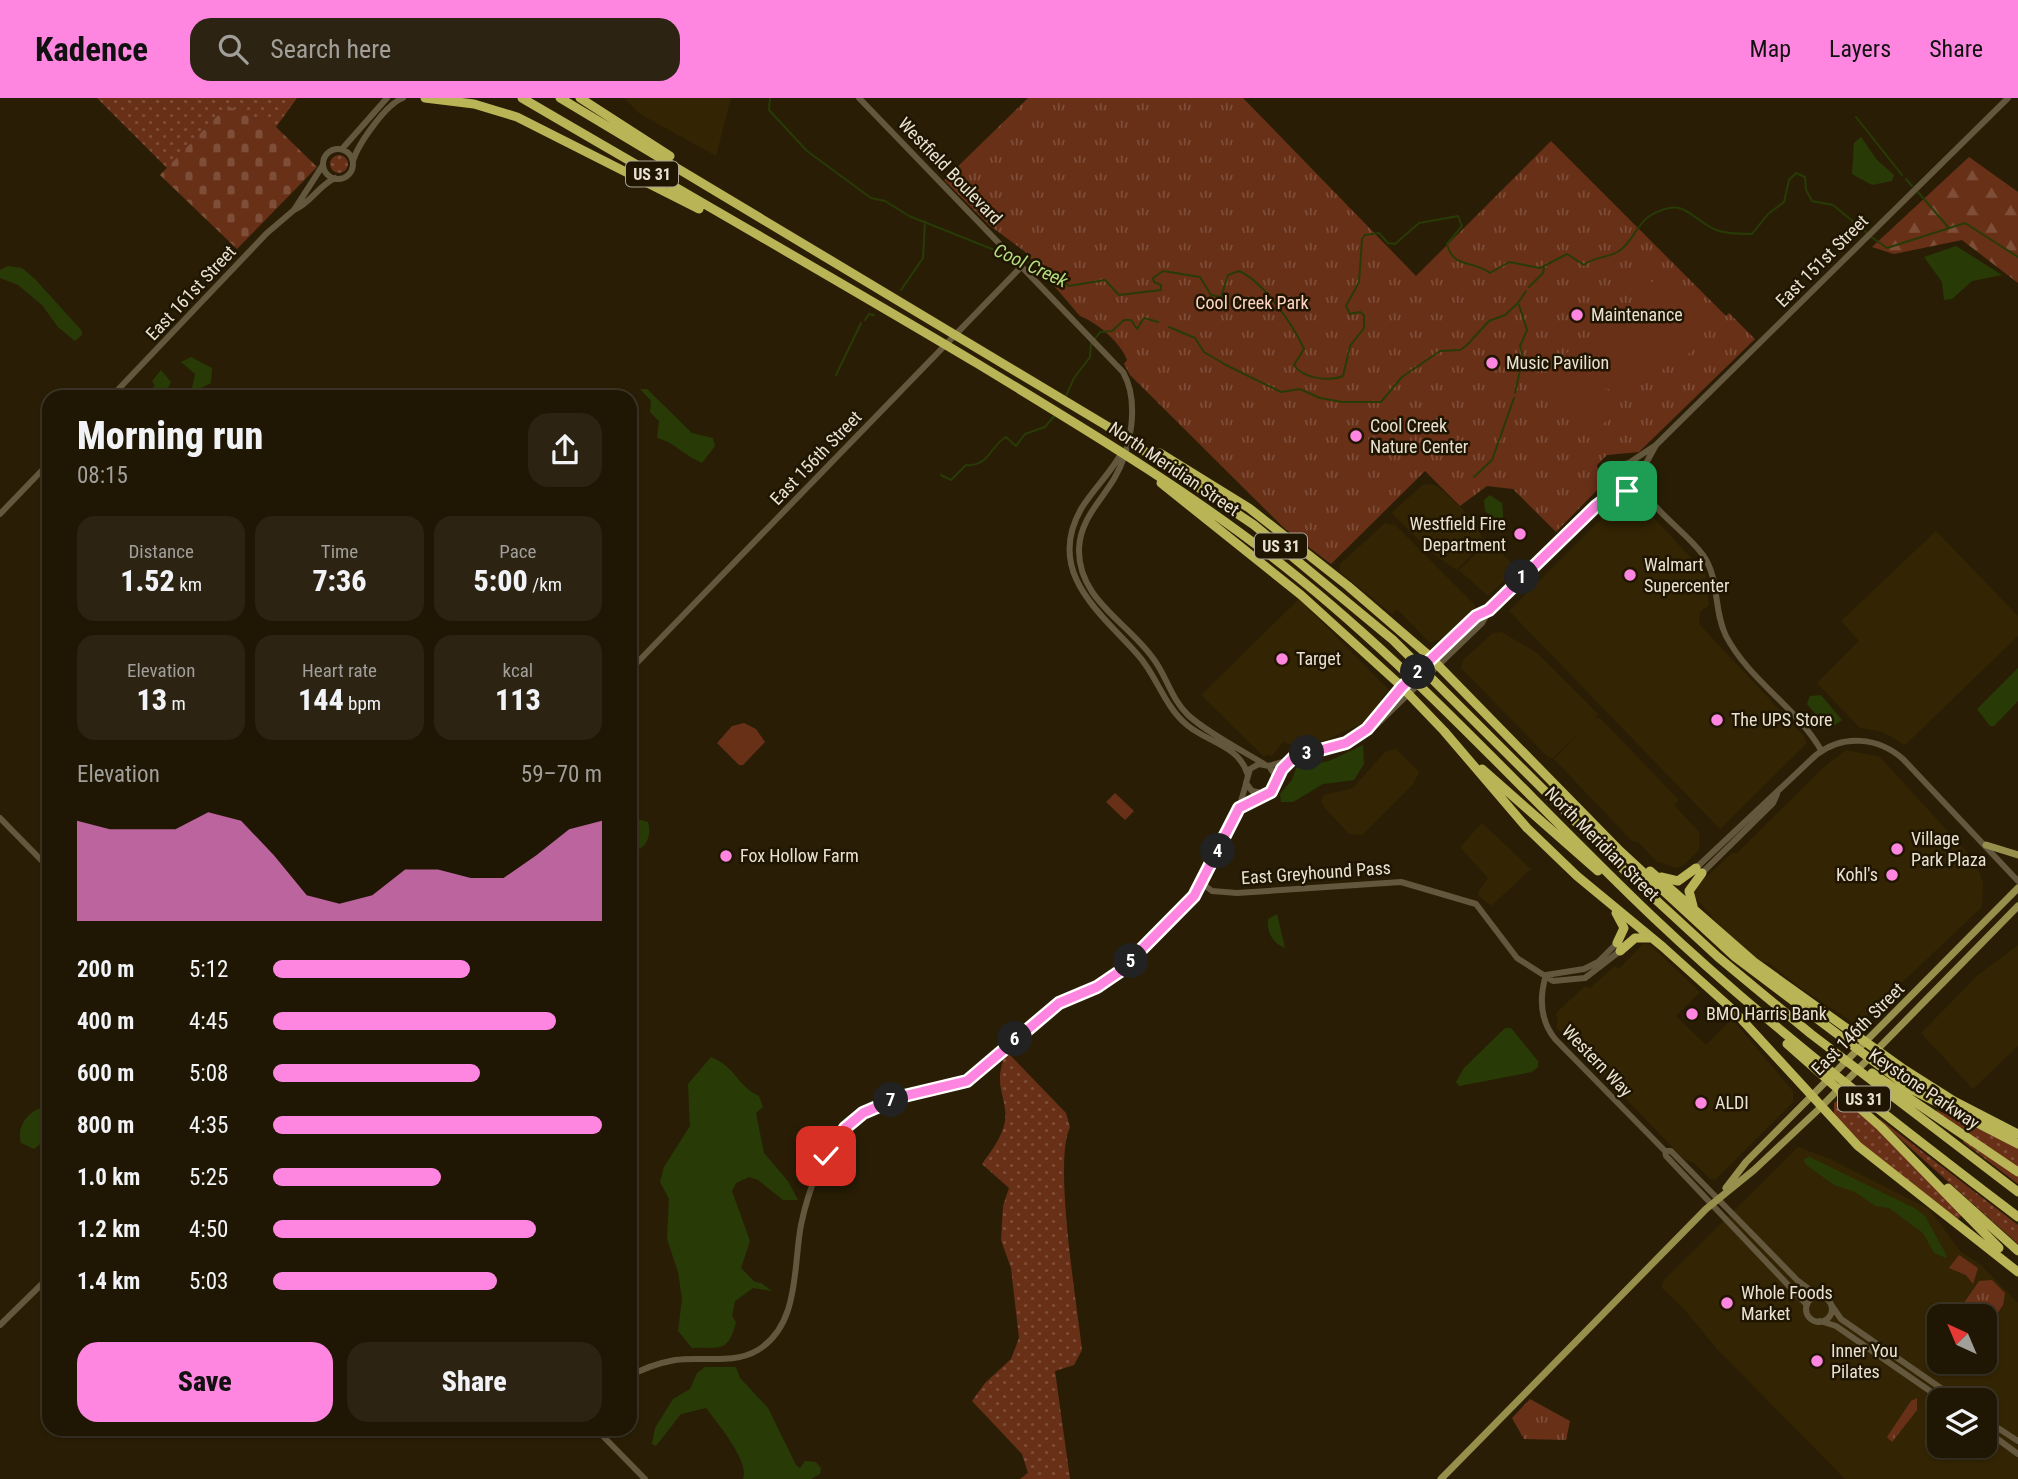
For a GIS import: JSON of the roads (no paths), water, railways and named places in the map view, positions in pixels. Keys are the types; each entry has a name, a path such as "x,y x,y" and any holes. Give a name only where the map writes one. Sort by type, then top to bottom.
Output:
{"highway":[{"path":"425,98 481,106 517,117 782,250"},
{"name":"North Meridian Street","path":"522,98 933,337 1105,441 1284,566 1429,693 1668,931 1716,974 1820,1065 2018,1217"},
{"name":"North Meridian Street","path":"560,98 1107,426 1219,500 1294,556 1413,659 1654,899 1737,974 2018,1192"},
{"path":"580,98 759,215"},
{"path":"1138,446 1160,453 1249,508 1348,586 1435,662 1697,923 1774,988 1918,1094 2018,1144"},
{"path":"1137,461 1152,477 1301,595 1406,690 1505,792 1668,931"},
{"path":"1444,731 1515,816 1623,922 1624,931 1618,947"},
{"path":"1571,799 1722,935 1772,975 1938,1093 2018,1133"},
{"path":"1651,872 1675,881 1699,871"},
{"path":"1699,871 1690,888 1689,899 1722,935"},
{"path":"1590,887 1663,947 1733,1010 1820,1108 1872,1158 2018,1270"},
{"path":"1618,947 1638,937 1651,938 1663,947"},
{"path":"1716,974 1793,1050 2018,1251"},
{"name":"Keystone Parkway","path":"1811,1034 2018,1172"},
{"path":"1902,1147 2018,1270"}],"main road":[{"path":"1986,845 2018,855"},
{"name":"East 146th Street","path":"1441,1479 1716,1199 1746,1162 2018,888"},
{"name":"East 146th Street","path":"1716,1199 1754,1170 1820,1108 2018,906"}],"street":[{"path":"387,98 342,149 329,152 323,165 328,175 335,178 348,176 364,138 392,105 403,98"},
{"name":"Westfield Boulevard","path":"859,98 1116,361 1129,384 1133,408 1119,470 1094,506 1082,533 1080,560 1089,589 1154,659 1186,713 1267,765"},
{"name":"East 151st Street","path":"1629,463 1656,445 2008,98"},
{"path":"342,149 353,161"},
{"name":"East 161st Street","path":"118,390 267,233 293,210 323,165"},
{"name":"East 161st Street","path":"293,210 302,207 324,184 335,178"},
{"name":"East 156th Street","path":"637,663 1020,264"},
{"name":"Westfield Boulevard","path":"1129,430 1118,460 1079,512 1071,542 1074,574 1087,602 1144,662 1180,718 1197,733 1236,754 1247,773"},
{"name":"East 151st Street","path":"1639,477 1656,445"},
{"path":"1596,506 1617,466 1629,463 1636,468 1654,506"},
{"path":"0,514 42,470"},
{"path":"1613,477 1623,488 1654,506 1706,560 1713,579 1721,626 1737,654 1802,721 1821,750"},
{"path":"637,1374 675,1360 744,1356 767,1343 784,1321 792,1297 801,1227 809,1195 826,1156 845,1128 879,1104 953,1086 978,1074 1059,1003 1097,987 1119,972 1203,884 1239,808 1247,773 1254,765 1288,761 1301,754 1346,743 1371,725 1435,662 1482,623 1489,610 1596,506 1623,488 1633,486 1639,477"},
{"path":"1699,871 1768,797 1777,793 1821,750 1855,740 1889,749 1986,845 2018,881"},
{"path":"1239,808 1271,792 1288,761"},
{"path":"1267,765 1277,778"},
{"path":"1246,783 1252,792 1261,795"},
{"path":"0,818 42,861"},
{"name":"East Greyhound Pass","path":"1203,884 1212,891 1237,893 1401,881 1476,904 1511,953 1535,972 1546,975"},
{"path":"1546,975 1584,969 1618,947"},
{"name":"Western Way","path":"1546,975 1541,1001 1543,1019 1550,1033 1665,1151 1671,1152 1716,1199"},
{"path":"1716,1199 1751,1244 1807,1305 1809,1316 1836,1326 1927,1389"},
{"path":"1716,1199 1789,1272"},
{"path":"1751,1244 1756,1244 1818,1296 1827,1298 1849,1325 1941,1388"},
{"path":"0,1325 42,1284"},
{"path":"1807,1305 1818,1296"},
{"path":"1820,1321 1830,1315 1832,1306"},
{"path":"1997,1427 2018,1441"},
{"path":"603,1436 645,1479"},
{"path":"1997,1439 2018,1454"}],"waterway":[{"name":"Cool Creek","path":"770,98 769,110 807,151 871,198 885,201 909,216 1007,255"},
{"path":"1856,117 1902,175"},
{"name":"Cool Creek","path":"1019,259 1050,271 1069,286 1105,280 1119,295 1161,290 1161,285 1154,282 1153,278 1163,271 1200,277 1211,295 1221,297 1228,275 1239,271 1258,284 1277,305 1293,329 1304,349 1294,365 1309,376 1331,379 1343,376 1350,346 1364,328 1364,315 1360,312 1350,314 1346,306 1359,282 1362,239 1365,235 1379,233 1388,243 1395,244 1419,223 1458,216 1462,226 1447,244 1450,252 1459,261 1490,273 1509,262 1540,268 1567,254 1584,265 1619,251 1646,219 1672,207 1686,210 1718,231 1752,234 1768,214 1784,202 1789,180 1796,173 1805,177 1806,190 1812,201 1833,205 1866,232"},
{"path":"1906,179 1912,186"},
{"path":"1918,192 1948,227"},
{"path":"901,290 923,258 925,221"},
{"name":"Cool Creek","path":"1870,236 1887,248 1965,223 2018,257"},
{"path":"1529,287 1543,273 1544,268"},
{"path":"1169,327 1195,338 1204,352 1226,365 1281,392 1300,389 1320,398 1342,402 1381,402 1402,377 1440,351 1460,350 1466,346 1489,321 1505,315 1526,291"},
{"path":"1515,393 1523,357 1520,346 1527,330 1519,305"},
{"path":"865,320 869,314 874,315"},
{"path":"1065,398 1074,378 1090,357 1091,344 1100,332 1112,331 1124,320 1131,320 1137,329 1144,318 1158,322"},
{"path":"836,375 861,323"},
{"path":"1474,477 1492,460 1514,398"},
{"path":"941,475 951,480 966,465 980,463 1006,437 1016,446 1025,434 1045,427 1055,415"}],"place":[{"name":"Maintenance","path":"1577,315"},
{"name":"Music Pavilion","path":"1492,363"},
{"name":"Cool Creek Nature Center","path":"1356,436"},
{"name":"Westfield Fire Department","path":"1520,534"},
{"name":"Walmart Supercenter","path":"1630,575"},
{"name":"Target","path":"1282,659"},
{"name":"The UPS Store","path":"1717,720"},
{"name":"Village Park Plaza","path":"1897,849"},
{"name":"Fox Hollow Farm","path":"726,856"},
{"name":"Kohl's","path":"1892,875"},
{"name":"BMO Harris Bank","path":"1692,1014"},
{"name":"ALDI","path":"1701,1103"},
{"name":"Whole Foods Market","path":"1727,1303"},
{"name":"Inner You Pilates","path":"1817,1361"}],"park label":[{"name":"Cool Creek Park","path":"1252,303"}]}
